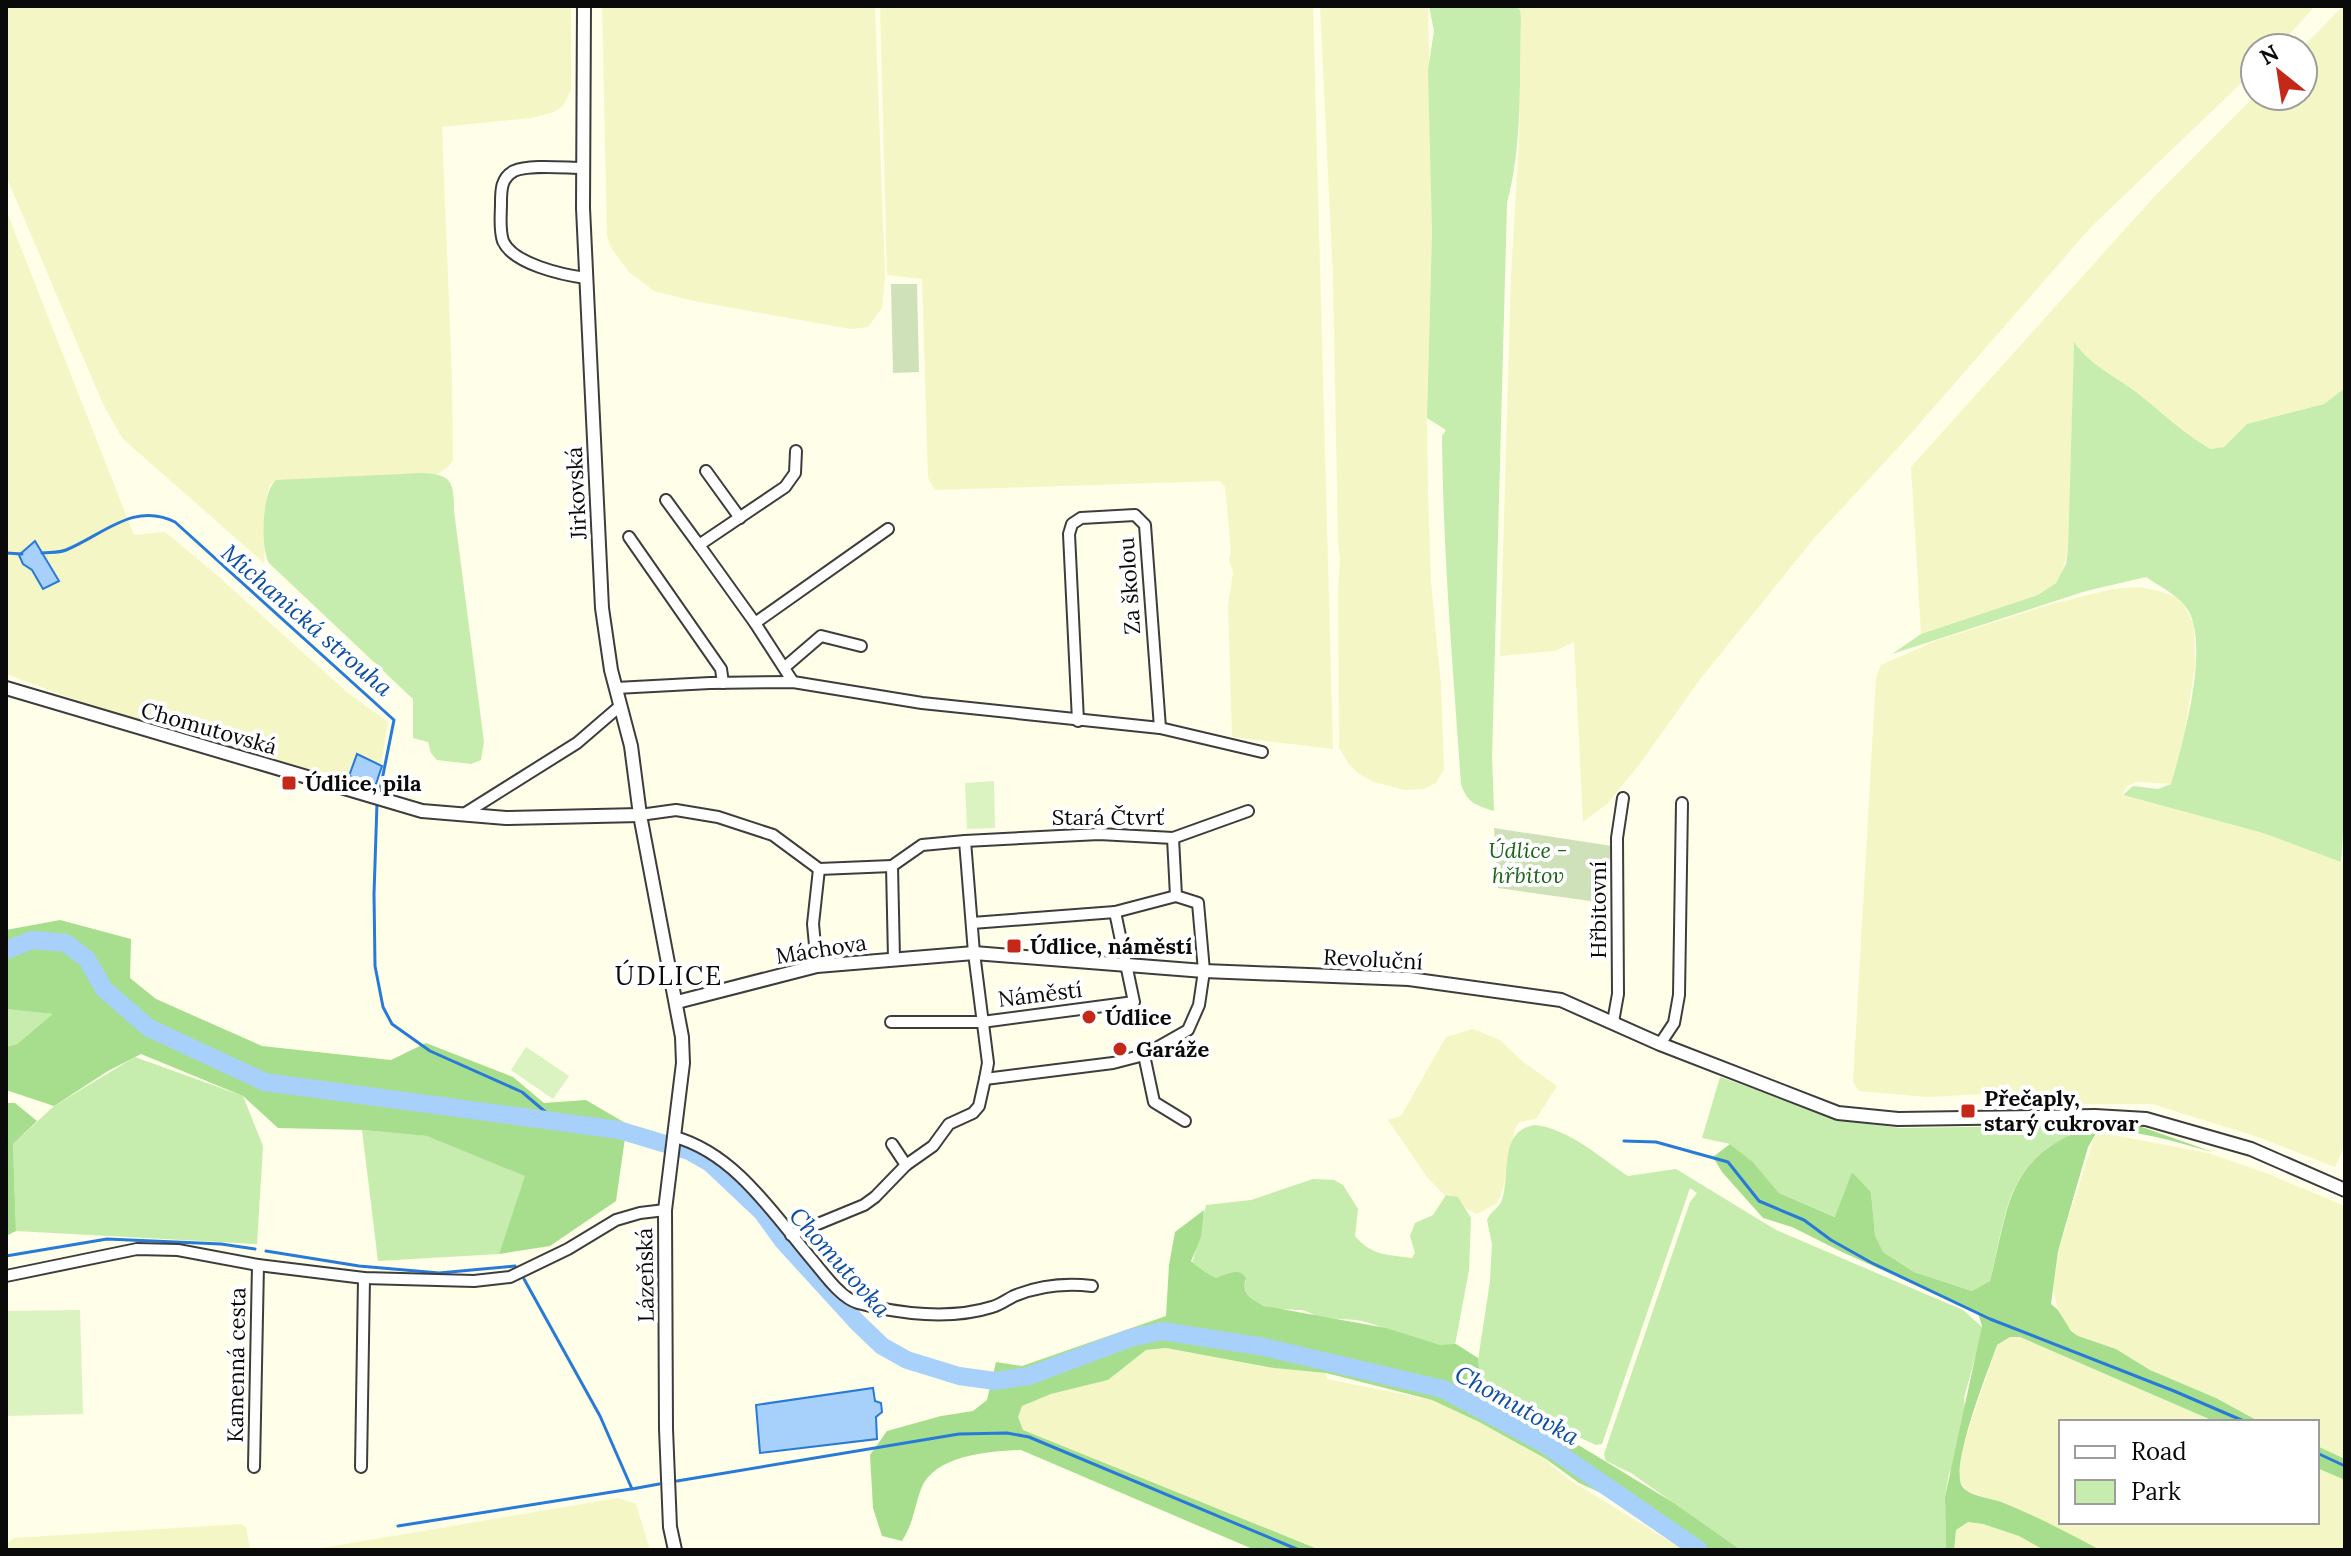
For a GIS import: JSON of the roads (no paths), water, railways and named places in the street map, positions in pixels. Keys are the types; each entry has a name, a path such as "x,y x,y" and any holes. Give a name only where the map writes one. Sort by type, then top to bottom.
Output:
{"street":[{"name":"Jirkovská","path":"584,6 586,278 602,608 616,688 631,746 640,815 677,1002"},
{"path":"583,168 522,168 512,172 502,185 501,231 507,247 517,256 550,271 586,278"},
{"path":"699,545 785,487 795,473 796,451"},
{"path":"706,471 740,518"},
{"path":"666,500 755,623 793,682"},
{"name":"Za školou","path":"1078,721 1069,534 1072,524 1081,518 1135,515 1145,525 1160,728"},
{"path":"755,623 888,529"},
{"path":"629,537 721,669 723,683"},
{"path":"785,667 821,636 861,646"},
{"path":"616,688 793,682 922,703 1160,728 1262,752"},
{"name":"Chomutovská","path":"6,688 422,811 506,818 640,815"},
{"path":"464,814 577,743 620,706"},
{"name":"Hřbitovní","path":"1613,1022 1618,994 1617,838 1623,798"},
{"path":"1660,1044 1674,1023 1679,995 1682,803"},
{"path":"640,815 676,810 718,817 773,835 819,869 892,866 894,959"},
{"name":"Stará Čtvrť","path":"892,866 922,845 1099,834 1173,838 1248,811"},
{"path":"1173,838 1176,896"},
{"path":"965,841 972,923 1115,912 1176,896 1198,903 1204,971 1199,1005 1188,1030 1144,1055 1113,1063 985,1079"},
{"path":"817,966 813,924 819,869"},
{"name":"Náměstí","path":"972,923 982,1022 1134,1002 1115,912"},
{"name":"Máchova","path":"677,1002 817,966 974,953"},
{"name":"Náměstí","path":"974,953 1125,965"},
{"name":"Revoluční","path":"1125,965 1409,979 1561,1000 1660,1044 1838,1113 1898,1119 2095,1116 2146,1119 2251,1149 2345,1190"},
{"name":"Lázeňská","path":"675,1550 670,1527 666,1429 665,1210 683,1063 677,1002"},
{"path":"791,1235 864,1205 906,1165 933,1146 949,1124 973,1113 979,1106 988,1063 982,1022 891,1022"},
{"path":"1144,1055 1154,1102 1185,1121"},
{"path":"674,1144 694,1143 721,1160 746,1182 827,1278 854,1302 944,1315 995,1307 1033,1290 1072,1284 1092,1286"},
{"path":"892,1144 906,1165"},
{"name":"Kamenná cesta","path":"6,1276 137,1249 178,1250 258,1265 364,1278 474,1281 510,1277 559,1254 616,1220 665,1210"},
{"name":"Kamenná cesta","path":"254,1467 258,1265"},
{"path":"361,1467 364,1278"}],"water":[{"path":"35,541 59,581 43,589 19,555"},
{"path":"357,754 382,766 376,784 349,776"},
{"path":"873,1388 875,1401 881,1403 882,1412 876,1417 877,1439 760,1453 756,1405"}],"waterway":[{"name":"Michanická strouha","path":"42,553 66,550 132,518 146,515 175,522 394,720 379,795"},
{"name":"Michanická strouha","path":"6,553 22,554"},
{"name":"Michanická strouha","path":"377,803 375,966 383,1007 392,1024 430,1051 522,1092 556,1121"},
{"name":"Chomutovka","path":"6,950 33,940 66,943 87,959 104,989 149,1028 265,1082 619,1130 689,1151 710,1163 762,1212 783,1241 882,1346 907,1360 959,1376 995,1381 1029,1376 1130,1338 1163,1331 1264,1347 1443,1389 1548,1446 1699,1550"},
{"path":"1624,1141 1656,1142 1728,1162 1759,1201 1804,1220 1831,1240 1872,1263 1990,1319 2241,1420"},
{"path":"6,1256 107,1239 221,1244 255,1249"},
{"path":"266,1251 359,1266 439,1273 515,1266"},
{"path":"524,1279 600,1416 632,1489 659,1484"},
{"path":"677,1481 959,1434 1007,1433 1029,1437 1299,1550"},
{"path":"2319,1454 2345,1466"},
{"path":"398,1526 631,1489"}],"place":[{"name":"Údlice, pila","path":"289,783"},
{"name":"Údlice, náměstí","path":"1014,946"},
{"name":"Údlice","path":"1089,1017"},
{"name":"Garáže","path":"1120,1049"},
{"name":"Přečaply, starý cukrovar","path":"1968,1111"}],"district":[{"name":"ÚDLICE","path":"669,975"}],"park label":[{"name":"Údlice - hřbitov","path":"1528,862"}]}
